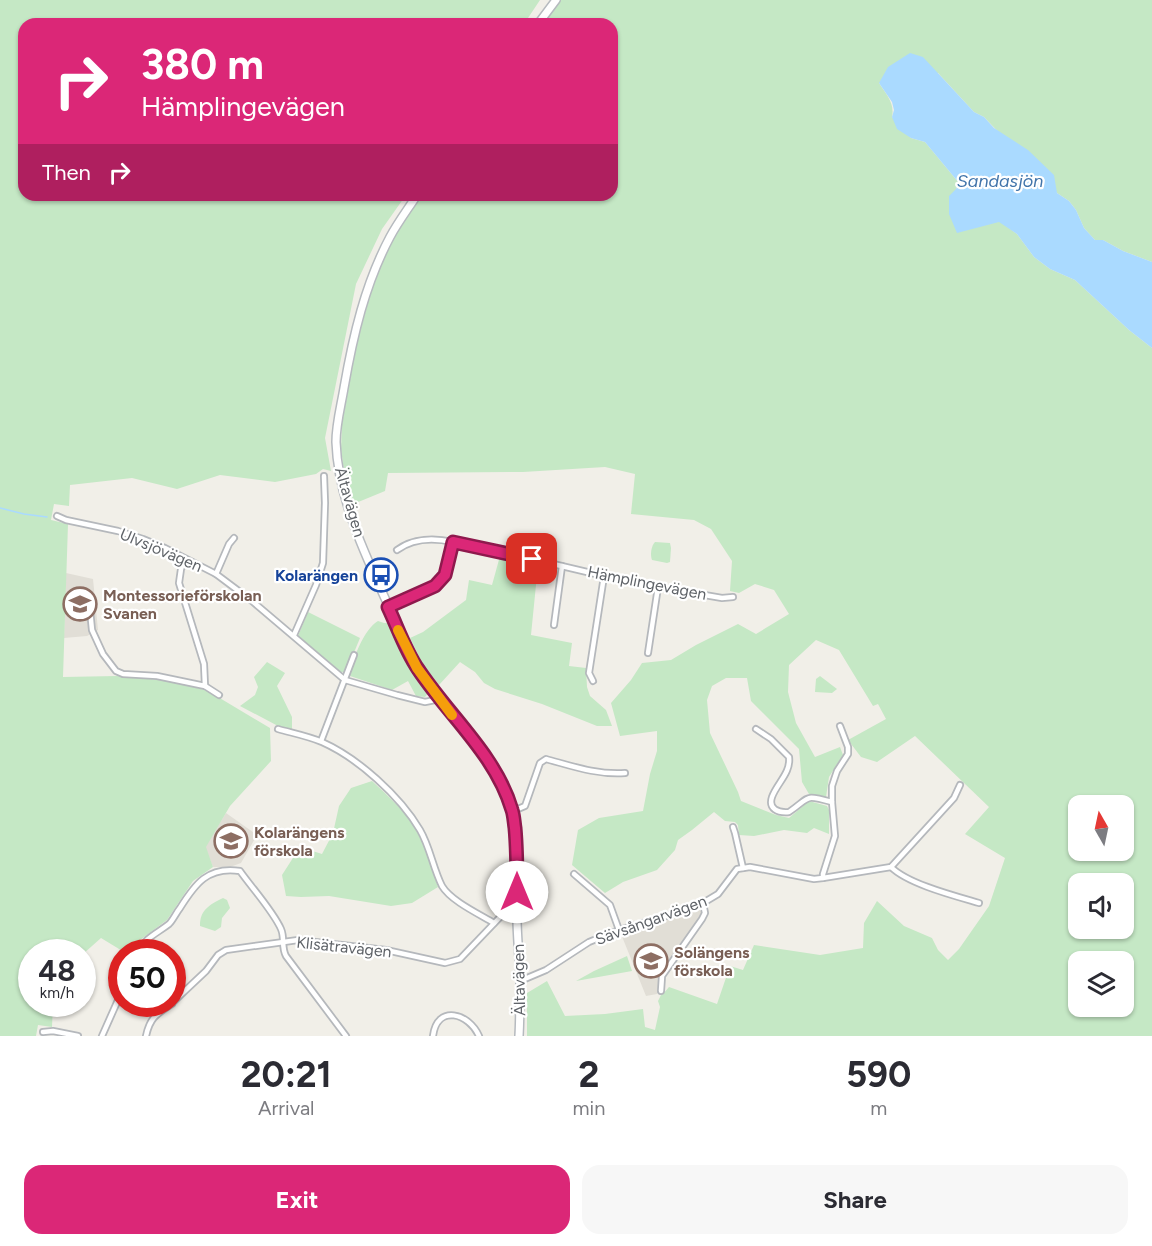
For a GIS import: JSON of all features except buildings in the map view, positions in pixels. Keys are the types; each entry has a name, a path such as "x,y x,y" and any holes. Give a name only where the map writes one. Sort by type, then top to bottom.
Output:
{"main road":[{"path":"542,18 556,0"},
{"name":"Ältavägen","path":"413,201 391,236 370,283 360,314 336,432 338,457 341,480 351,516 369,564 404,643 417,668 490,764 513,811 518,854 519,1036"}],"street":[{"path":"294,635 323,563 324,476"},
{"name":"Ulvsjövägen","path":"57,516 143,539 216,574 252,600 345,680 424,702 440,699"},
{"path":"216,574 234,538"},
{"name":"Hämplingevägen","path":"397,550 402,546 422,540 437,539 658,587 722,598 733,597"},
{"path":"388,607 435,586 445,575 453,542"},
{"path":"185,558 179,583 204,664 205,686"},
{"path":"554,625 562,566"},
{"path":"593,681 589,673 604,576"},
{"path":"648,653 658,587"},
{"path":"90,610 92,630 103,654 116,671 123,674 157,676 205,686 219,695"},
{"path":"321,741 354,655"},
{"path":"822,878 835,836 832,786 837,771 848,754 848,747 840,726"},
{"path":"278,729 321,741 357,762 402,804 421,831 443,887 454,898 494,923"},
{"path":"756,729 771,739 789,757 788,767 772,797 773,808 778,812 789,812 802,800 812,796 832,802"},
{"path":"513,811 525,807 540,763 546,759 590,771 625,773"},
{"path":"733,826 742,867 814,879 891,867 954,798 960,785"},
{"name":"Sävsångarvägen","path":"520,981 546,970 589,942 703,903 718,894 737,869 742,867"},
{"path":"891,867 898,874 979,903"},
{"path":"148,939 170,923 193,887 200,881 221,871 240,871 282,931 283,950 286,956 346,1036"},
{"path":"574,874 610,905 619,930"},
{"path":"661,991 662,976 705,913 703,903"},
{"name":"Klisätravägen","path":"186,990 206,971 218,955 226,950 298,940 386,950 445,963 460,959 504,913 517,912"},
{"path":"433,1036 436,1025 447,1015 455,1015 473,1026 479,1036"},
{"path":"102,1036 110,1017"},
{"name":"Klisätravägen","path":"146,1036 148,1026 154,1017"},
{"path":"43,1032 53,1031 78,1036"}],"shaded area":[{"name":"Montessorieförskolan Svanen","path":"66,573 93,579 98,630 87,636 64,638"},
{"name":"Kolarängens förskola","path":"226,813 257,835 241,863 230,867 213,867 205,847"},
{"name":"Solängens förskola","path":"700,908 702,915 660,975 657,994 646,996 621,934"}],"green space":[{"path":"0,0 540,0 528,18 18,18 18,201 402,201 382,229 356,284 325,438 331,471 323,469 316,474 275,482 220,475 177,489 132,478 70,485 69,506 54,504 51,520 68,524 63,677 117,676 160,680 208,691 270,728 271,761 230,806 206,847 213,867 193,881 167,920 141,939 108,939 108,942 101,938 96,942 96,939 18,939 18,1017 52,1017 52,1027 38,1025 36,1036 0,1036"},
{"path":"558,0 1152,0 1152,262 1123,251 1103,240 1095,240 1084,228 1069,201 1057,193 984,117 974,112 938,73 879,83 891,103 892,117 911,138 925,142 959,183 956,189 1017,234 1034,257 1050,269 1075,280 1152,348 1152,1036 527,1036 527,993 547,981 565,1016 643,1009 645,1027 655,1030 660,1007 658,1001 669,987 717,1004 730,966 743,970 754,945 820,955 863,948 864,923 877,901 904,926 932,938 938,950 948,960 959,949 989,906 1005,858 965,834 989,807 915,736 877,762 861,757 848,740 886,719 878,704 873,706 839,650 816,640 789,665 788,692 796,723 815,757 840,747 843,755 829,777 826,797 809,794 802,782 799,749 751,701 747,678 726,678 712,686 707,700 710,733 741,801 789,818 809,801 827,806 829,834 814,828 807,833 784,830 754,836 739,835 738,825 735,822 725,821 714,812 678,840 675,850 657,870 623,882 605,893 572,865 578,830 599,818 643,811 657,751 657,731 620,736 611,703 642,663 671,660 738,624 756,634 789,614 774,590 755,584 739,593 730,591 732,561 711,529 694,520 631,514 635,474 605,467 523,472 388,473 385,491 351,505 341,449 342,424 356,346 375,277 392,238 417,201 618,201 618,18 545,18"},
{"path":"655,542 670,543 670,562 652,560 651,551"},
{"path":"500,556 538,565 531,635 572,643 569,666 586,668 590,696 606,710 612,726 597,726 542,704 495,689 484,683 475,672 460,662 439,685 423,665 410,638 423,632 466,600 469,580 492,585"},
{"path":"308,612 360,638 346,672 341,672 298,636"},
{"path":"378,621 391,623 412,667 430,691 425,697 416,696 408,681 392,690 350,676 360,646 368,631"},
{"path":"267,662 285,673 277,686 292,717 292,730 278,726 240,706 255,695 258,687 254,677"},
{"path":"820,676 837,689 832,693 815,692 816,679"},
{"path":"372,781 400,808 414,826 425,848 438,887 412,903 391,906 329,896 286,896 282,875 300,847 322,854 333,833 339,806 351,788"},
{"path":"223,898 227,900 230,908 222,918 221,927 215,931 200,926 200,920 206,909"},
{"path":"627,956 632,971 576,981 594,971"}],"water":[{"name":"Sandasjön","path":"910,53 923,57 974,112 1028,150 1054,175 1057,193 1069,201 1084,228 1095,240 1103,240 1123,251 1152,262 1152,348 1075,280 1050,269 1034,257 1017,234 999,222 957,233 949,214 949,196 959,183 925,142 911,138 897,129 892,117 894,110 892,102 879,83 888,67"}],"waterway":[{"path":"0,508 47,517"}],"slow traffic":[{"path":"398,630 417,668 452,715"}],"place":[{"name":"Kolarängen","path":"381,575"},
{"name":"Montessorieförskolan Svanen","path":"80,604"},
{"name":"Kolarängens förskola","path":"231,841"},
{"name":"Solängens förskola","path":"651,961"}],"route":[{"path":"517,892 518,854 513,811 501,783 480,749 417,668 388,607 435,586 445,575 453,542 532,559"}]}
